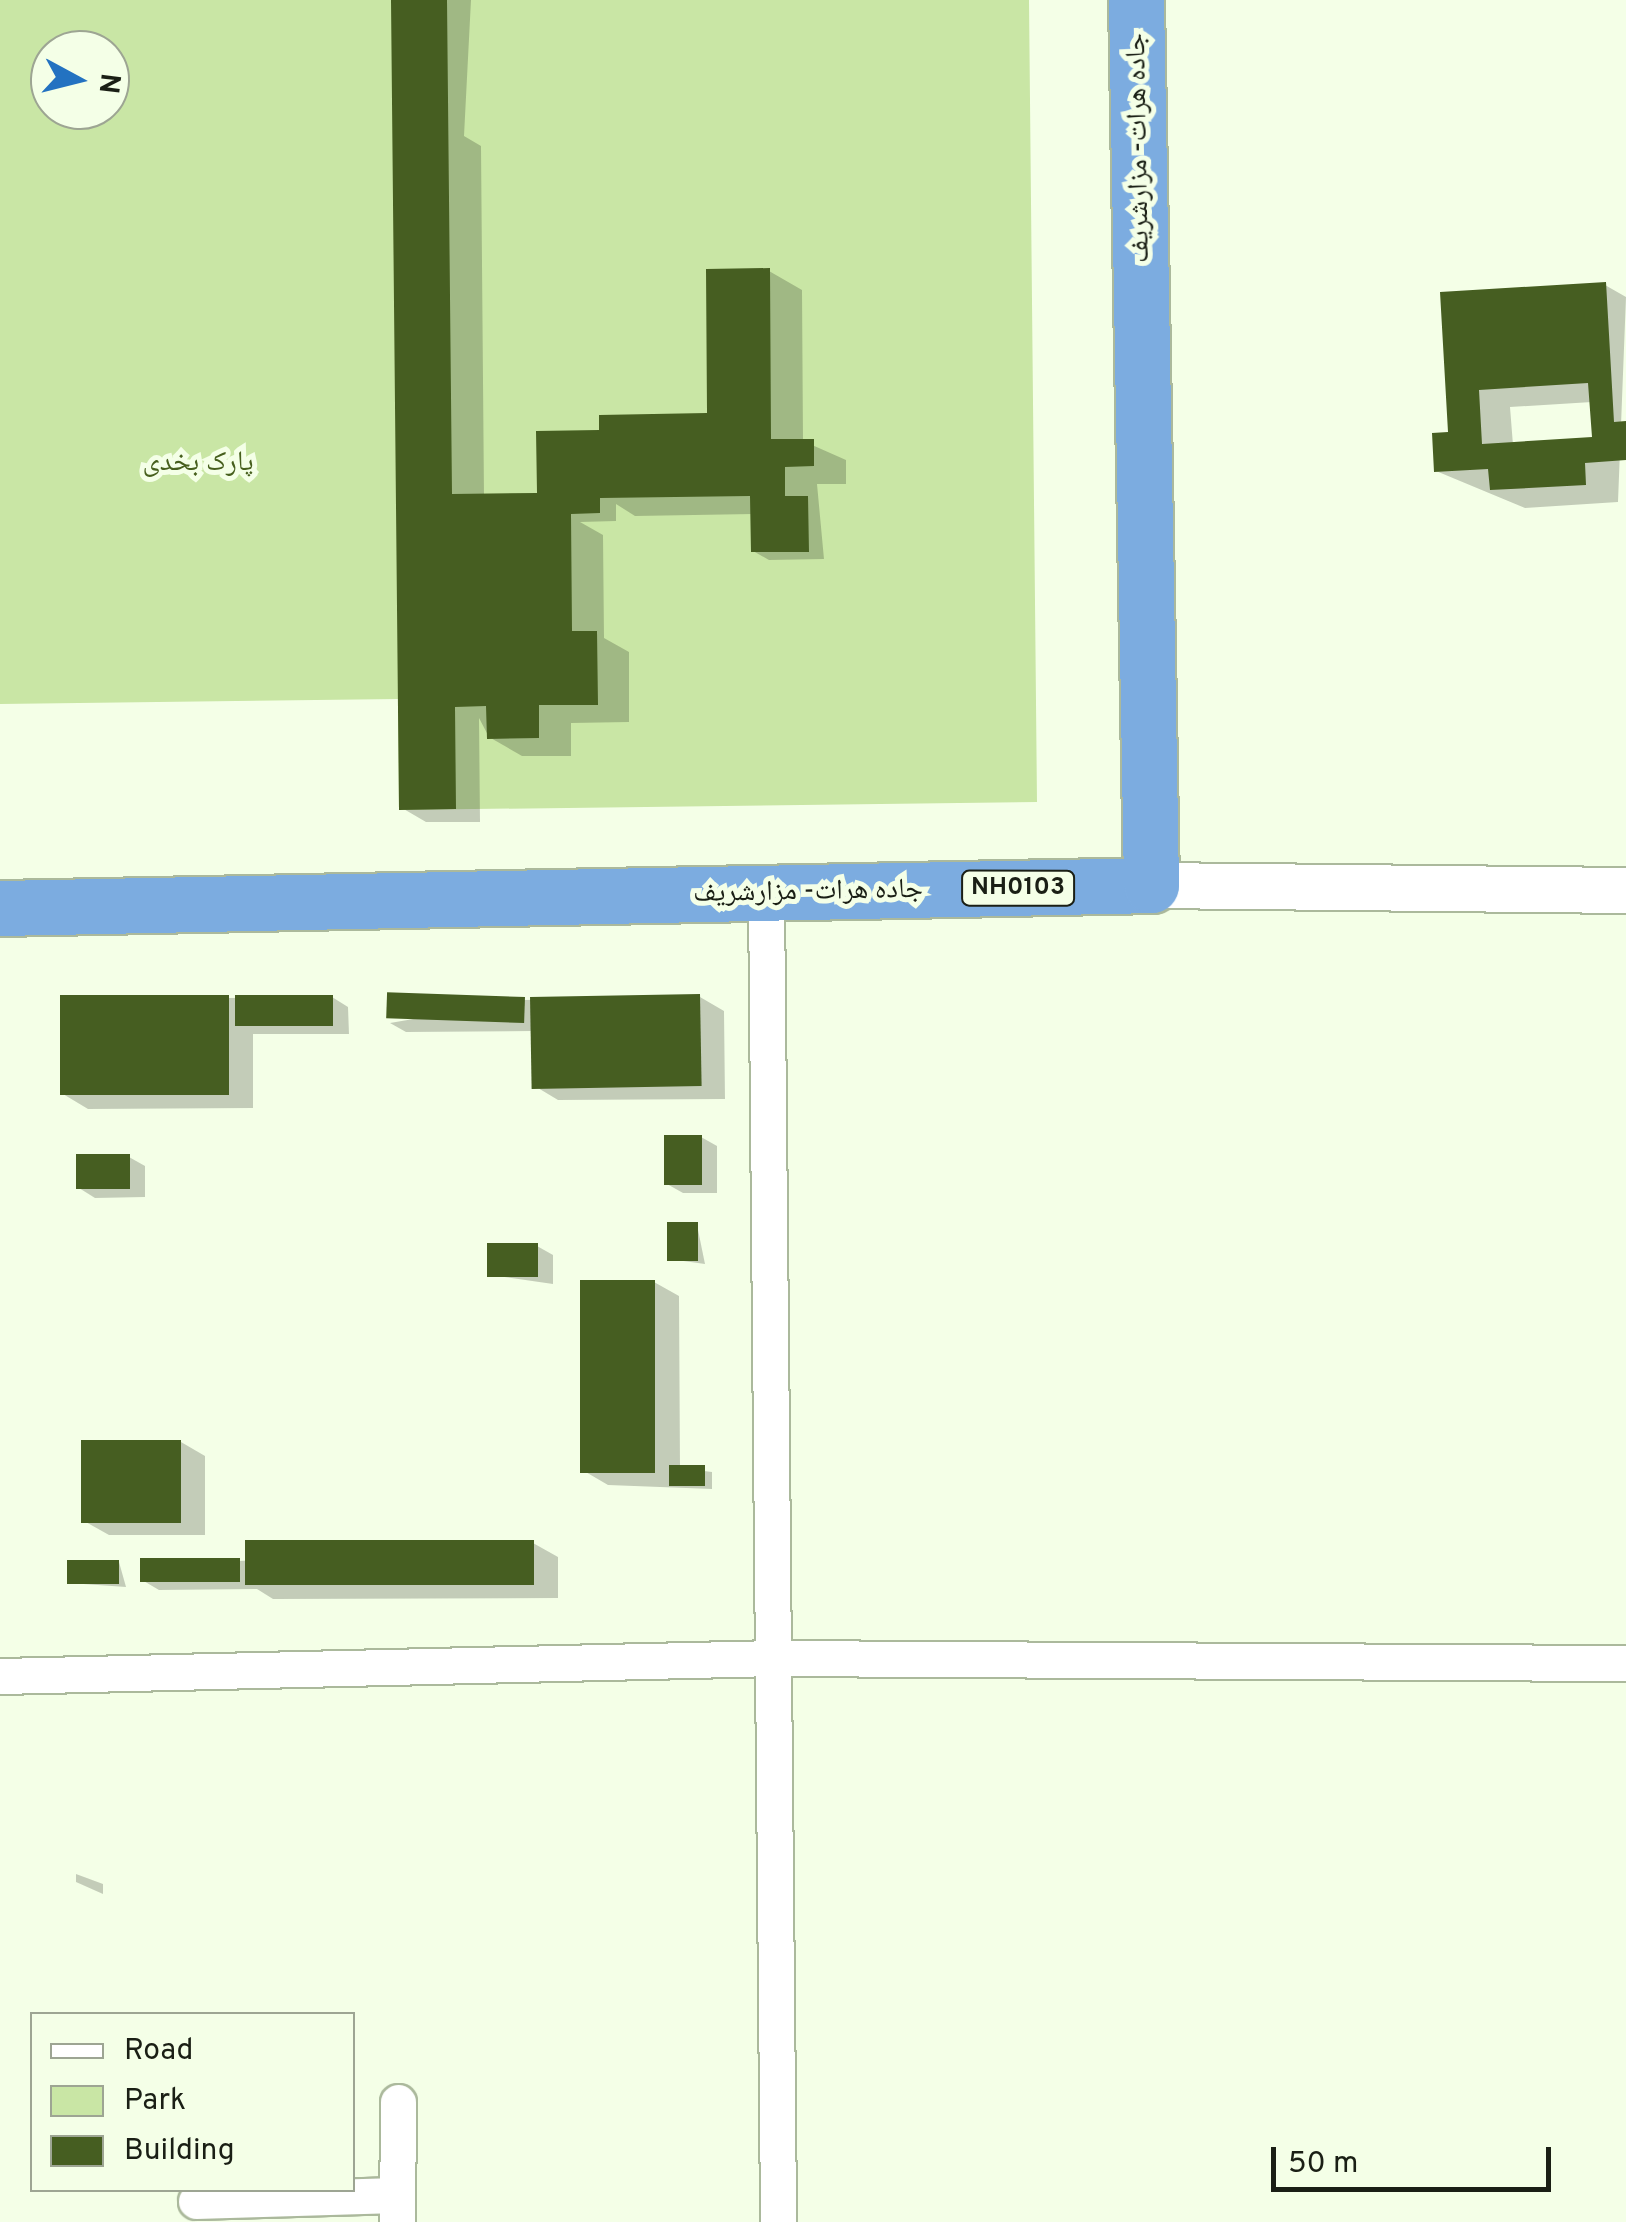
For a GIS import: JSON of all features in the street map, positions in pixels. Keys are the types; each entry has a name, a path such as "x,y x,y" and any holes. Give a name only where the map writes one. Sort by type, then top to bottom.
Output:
{"highway":[{"name":"جاده هرات- مزارشریف","path":"0,908 1151,885 1136,0"}],"street":[{"path":"1151,885 1626,890"},
{"path":"766,893 778,2222"},
{"path":"0,1676 773,1658 1626,1663"},
{"path":"196,2201 397,2209 398,2102"}],"green space":[{"name":"پارک بخدی","path":"0,0 1029,0 1037,802 399,810 398,699 0,704"}],"building":[{"path":"391,0 447,0 452,494 537,493 536,431 599,430 599,415 707,413 706,269 770,268 771,439 814,439 814,466 785,467 785,496 808,496 809,552 751,552 750,496 600,498 600,513 571,514 572,631 597,631 598,705 539,705 539,738 487,739 486,706 455,707 456,809 399,810"},
{"path":"1606,282 1614,422 1626,421 1626,460 1585,463 1586,485 1490,490 1488,469 1434,472 1432,433 1448,432 1440,292","holes":["1588,383 1592,437 1482,444 1479,390"]},
{"path":"387,992 525,997 524,1023 386,1018"},
{"path":"700,994 702,1086 532,1089 530,997"},
{"path":"60,995 229,995 229,1095 60,1095"},
{"path":"235,995 333,995 333,1026 235,1026"},
{"path":"664,1135 702,1135 702,1185 664,1185"},
{"path":"76,1154 130,1154 130,1189 76,1189"},
{"path":"667,1222 698,1222 698,1261 667,1261"},
{"path":"487,1243 538,1243 538,1277 487,1277"},
{"path":"580,1280 655,1280 655,1473 580,1473"},
{"path":"81,1440 181,1440 181,1523 81,1523"},
{"path":"669,1465 705,1465 705,1486 669,1486"},
{"path":"245,1540 534,1540 534,1585 245,1585"},
{"path":"140,1558 240,1558 240,1582 140,1582"},
{"path":"67,1560 119,1560 119,1584 67,1584"}]}
